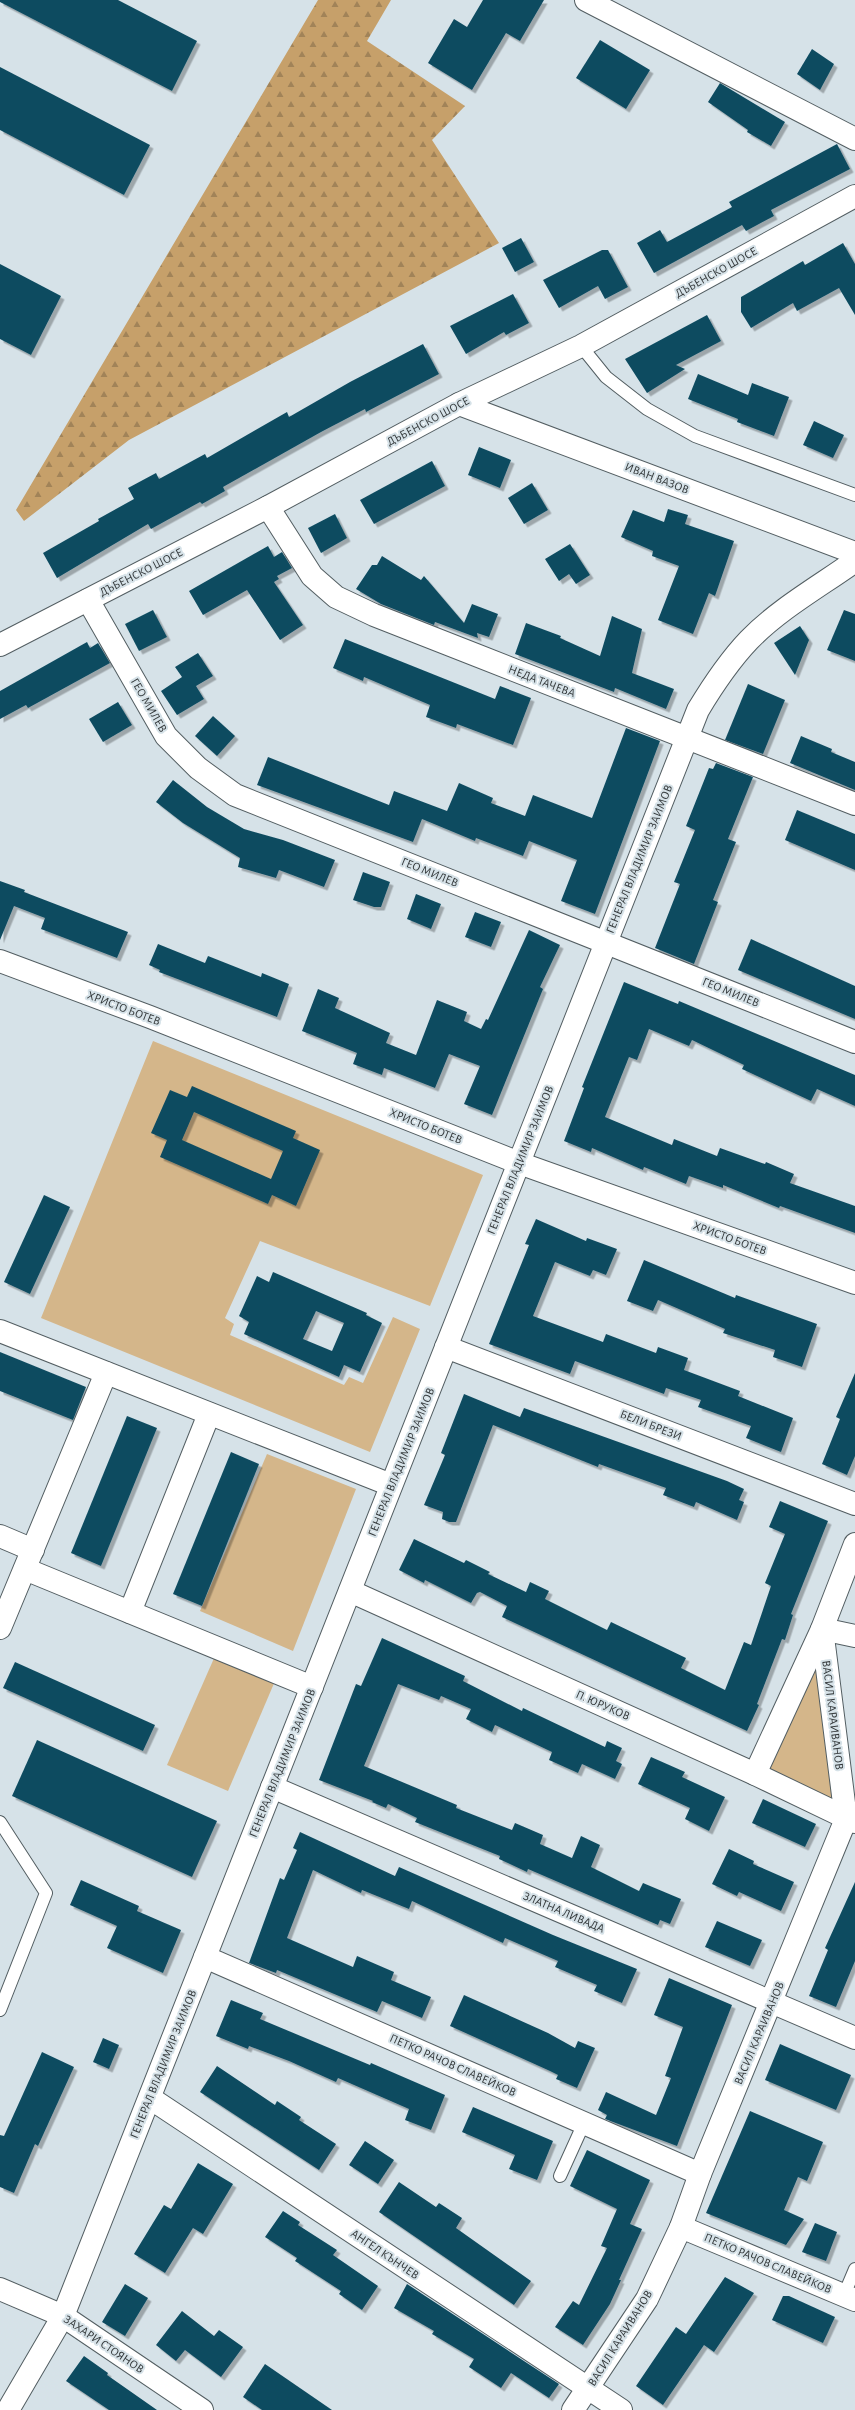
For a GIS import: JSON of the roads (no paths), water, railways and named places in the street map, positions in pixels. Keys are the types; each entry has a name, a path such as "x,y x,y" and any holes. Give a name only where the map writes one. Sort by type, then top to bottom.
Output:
{"street":[{"path":"586,0 855,138"},
{"name":"ДЪБЕНСКО ШОСЕ","path":"0,645 268,507 459,404 581,346 855,196"},
{"name":"ИВАН ВАЗОВ","path":"459,404 855,553"},
{"name":"НЕДА ТАЧЕВА","path":"268,507 312,576 336,597 461,650 687,737 855,804"},
{"name":"ГЕНЕРАЛ ВЛАДИМИР ЗАИМОВ","path":"8,2410 63,2316 687,737 710,689 749,640 772,620 855,561"},
{"name":"ГЕО МИЛЕВ","path":"88,600 166,736 198,768 235,795 855,1042"},
{"name":"ХРИСТО БОТЕВ","path":"0,961 150,1017 519,1163 855,1283"},
{"path":"0,1331 391,1485"},
{"name":"БЕЛИ БРЕЗИ","path":"446,1347 855,1504"},
{"path":"0,1628 106,1373"},
{"path":"130,1612 209,1414"},
{"path":"0,1536 29,1559 130,1612 312,1687"},
{"name":"ВАСИЛ КАРАИВАНОВ","path":"754,1774 822,1629 855,1544"},
{"name":"П. ЮРУКОВ","path":"350,1591 754,1774 851,1820"},
{"path":"822,1629 855,1636"},
{"name":"ВАСИЛ КАРАИВАНОВ","path":"573,2410 647,2299 681,2227 700,2174 772,2002 851,1820 822,1629"},
{"name":"ЗЛАТНА ЛИВАДА","path":"272,1787 855,2038"},
{"name":"ПЕТКО РАЧОВ СЛАВЕЙКОВ","path":"205,1957 700,2174"},
{"name":"АНГЕЛ КЪНЧЕВ","path":"150,2098 621,2410"},
{"name":"ПЕТКО РАЧОВ СЛАВЕЙКОВ","path":"681,2227 850,2298"},
{"name":"ЗАХАРИ СТОЯНОВ","path":"0,2289 63,2316 202,2410"}],"lane":[{"path":"581,346 606,377 647,409 695,436 855,495"},
{"path":"0,1822 46,1893 0,2010"},
{"path":"560,2176 584,2123"},
{"path":"850,2298 855,2269"}]}
